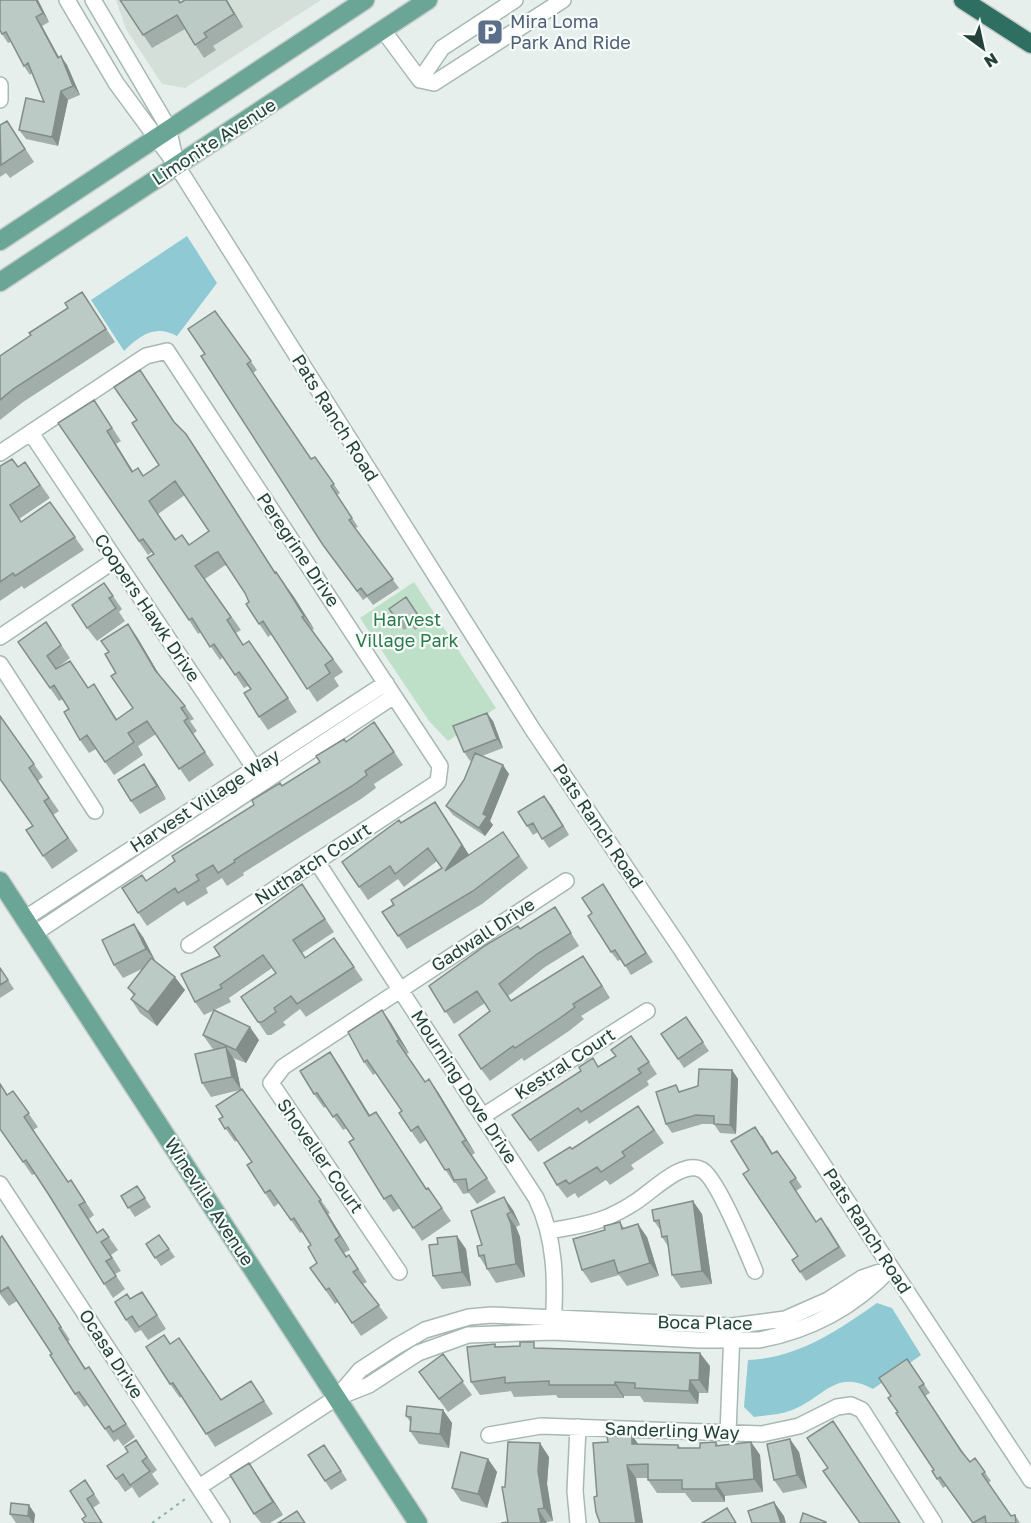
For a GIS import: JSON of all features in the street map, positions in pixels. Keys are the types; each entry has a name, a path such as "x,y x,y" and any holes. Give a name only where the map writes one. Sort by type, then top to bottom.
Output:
{"highway":[{"path":"963,0 1031,44"}],"main road":[{"name":"Limonite Avenue","path":"0,240 365,0"},
{"name":"Limonite Avenue","path":"0,282 428,0"},
{"name":"Wineville Avenue","path":"0,881 418,1523"}],"street":[{"name":"Pats Ranch Road","path":"67,0 116,83 161,132"},
{"name":"Pats Ranch Road","path":"93,0 177,166 533,730 1031,1479"},
{"path":"420,80 442,48 515,0"},
{"path":"382,30 420,80 434,83 563,0"},
{"path":"0,86 0,100"},
{"name":"Peregrine Drive","path":"31,433 146,356 167,351 440,766 438,782"},
{"path":"0,453 31,433"},
{"name":"Coopers Hawk Drive","path":"31,433 264,783"},
{"path":"0,636 115,560"},
{"path":"0,664 95,811"},
{"name":"Harvest Village Way","path":"30,926 254,769 386,683"},
{"name":"Harvest Village Way","path":"30,926 264,783 394,696"},
{"name":"Nuthatch Court","path":"189,945 438,782"},
{"name":"Mourning Dove Drive","path":"317,862 536,1198 550,1231 555,1264 554,1325"},
{"name":"Gadwall Drive","path":"400,990 566,881"},
{"name":"Shoveller Court","path":"399,1272 271,1083 283,1067 400,990"},
{"name":"Kestral Court","path":"483,1116 647,1011"},
{"path":"550,1231 588,1224 608,1217 634,1203 655,1185 682,1169 695,1167 708,1174 731,1214 754,1271"},
{"name":"Ocasa Drive","path":"0,1184 222,1523"},
{"name":"Boca Place","path":"199,1487 336,1398 369,1385 418,1353 442,1342 492,1332 554,1325 732,1333 759,1340 789,1334 817,1324 870,1290 891,1268"},
{"path":"728,1433 732,1333"},
{"name":"Sanderling Way","path":"489,1435 542,1426 762,1434 815,1420 837,1407 850,1405 862,1410 934,1523"},
{"path":"578,1427 575,1491 578,1523"}],"path":[{"path":"152,1523 199,1487"}],"shaded area":[{"path":"116,0 321,0 185,88 162,84 126,29"}],"green space":[{"name":"Harvest Village Park","path":"414,582 496,708 448,741 429,721 360,618"}],"water":[{"path":"187,236 217,283 177,336 162,331 148,333 124,351 91,300"},
{"path":"877,1303 892,1308 921,1355 873,1389 860,1383 839,1383 803,1405 773,1415 754,1417 744,1407 748,1360 784,1354 816,1341"}],"building":[{"path":"0,0 36,0 43,13 36,17 58,58 61,56 73,86 61,91 52,137 19,130 26,98 44,102 28,63 24,66 6,32 2,34 0,30"},
{"path":"120,0 178,0 180,3 185,0 226,0 234,14 204,33 207,37 195,45 177,15 143,35"},
{"path":"7,121 25,149 1,165 0,125"},
{"path":"82,292 106,329 13,389 0,400 0,356 31,335 29,333 68,308 65,303"},
{"path":"215,311 251,361 247,364 311,459 315,457 334,484 331,486 352,518 349,520 393,579 367,596 361,588 357,591 323,545 201,356 205,354 188,329"},
{"path":"140,370 174,422 186,434 284,584 304,616 302,617 333,659 325,665 330,673 307,689 263,621 259,624 246,604 249,602 245,593 218,552 195,566 231,617 227,620 243,645 249,641 288,698 259,717 244,693 251,689 239,672 235,675 214,644 210,647 192,618 189,620 147,558 154,554 143,539 139,541 58,423 94,400 112,428 107,431 132,472 138,468 143,476 159,465 132,423 137,420 114,387","holes":["175,481 209,531 189,545 182,535 175,540 149,501"]},
{"path":"12,459 18,467 25,462 40,485 10,505 21,522 50,502 75,537 15,576 13,573 0,582 0,466"},
{"path":"104,583 113,596 109,598 116,608 87,628 72,605"},
{"path":"406,597 418,615 408,621 405,616 398,621 389,609"},
{"path":"46,622 61,645 47,656 56,669 70,661 88,688 94,684 116,720 133,708 111,676 116,673 105,654 109,652 101,641 128,624 155,670 185,706 181,708 188,718 184,721 205,752 179,769 147,721 128,733 134,742 105,762 87,735 80,740 64,712 69,709 54,685 50,688 18,642"},
{"path":"487,713 497,739 464,752 453,726"},
{"path":"0,716 34,764 29,768 49,798 44,801 68,838 43,856 26,830 33,826 0,779"},
{"path":"374,722 394,752 365,771 367,775 234,860 235,862 218,873 213,865 196,875 199,880 178,893 175,888 138,913 122,888 142,875 146,881 175,861 172,856 254,805 252,800 280,783 282,786 320,762 316,756 344,739 346,742"},
{"path":"475,753 503,765 483,814 487,816 479,828 446,806 464,780"},
{"path":"144,764 157,786 131,801 118,780"},
{"path":"544,796 563,826 542,839 533,823 527,826 518,812"},
{"path":"435,802 462,845 445,871 503,832 519,856 473,891 398,936 382,912 394,905 391,900 442,868 428,848 395,874 390,866 359,887 342,862 399,820 401,823"},
{"path":"302,884 325,919 293,940 305,958 334,938 354,967 297,1004 291,996 274,1008 276,1012 262,1022 258,1022 241,997 276,973 263,955 220,985 222,988 195,1002 181,974 220,956 214,947"},
{"path":"603,884 646,953 625,966 615,950 611,952 588,916 592,913 582,898"},
{"path":"555,907 571,933 537,954 499,984 511,1001 583,956 602,986 573,1004 575,1007 560,1018 515,1048 513,1046 481,1069 459,1035 490,1011 477,991 445,1012 429,986 486,945 518,926 520,929"},
{"path":"134,924 146,949 114,965 102,940"},
{"path":"151,958 175,977 148,1012 131,999 135,994 128,988"},
{"path":"0,968 8,980 0,985"},
{"path":"214,1010 250,1027 236,1050 203,1035"},
{"path":"382,1010 399,1040 397,1041 425,1082 429,1079 466,1140 462,1142 487,1178 468,1191 466,1179 454,1180 449,1169 445,1170 418,1126 411,1131 399,1113 402,1111 367,1060 364,1062 348,1032"},
{"path":"686,1017 703,1042 678,1059 661,1034"},
{"path":"631,1036 649,1062 638,1069 641,1073 581,1112 578,1108 530,1140 512,1115 581,1071 579,1067 593,1058 598,1067 616,1056 611,1050"},
{"path":"226,1047 232,1077 202,1083 195,1054"},
{"path":"330,1052 369,1116 376,1112 426,1189 428,1188 442,1208 413,1228 391,1195 384,1199 349,1142 354,1139 337,1114 333,1117 317,1093 314,1094 300,1071"},
{"path":"699,1069 732,1070 730,1125 714,1124 714,1116 696,1115 666,1124 656,1092 676,1085 679,1092 698,1086"},
{"path":"0,1084 7,1095 13,1091 29,1113 24,1117 68,1182 71,1180 85,1202 79,1205 97,1233 103,1229 109,1237 101,1242 112,1258 106,1261 116,1276 104,1284 26,1160 23,1162 0,1129"},
{"path":"242,1089 321,1200 319,1201 340,1236 335,1240 346,1257 349,1255 358,1269 353,1272 379,1305 352,1323 329,1288 326,1290 310,1268 317,1263 308,1247 311,1245 294,1218 291,1220 270,1190 265,1193 247,1165 252,1162 228,1127 225,1129 219,1119 223,1117 216,1106"},
{"path":"638,1106 654,1130 622,1152 625,1156 601,1172 597,1167 569,1184 566,1180 557,1185 544,1163 570,1147 572,1149"},
{"path":"755,1127 772,1154 777,1151 796,1178 790,1182 816,1222 821,1218 839,1247 800,1272 792,1260 798,1256 743,1174 749,1170 731,1141"},
{"path":"137,1186 145,1198 128,1208 121,1196"},
{"path":"504,1197 511,1212 507,1214 511,1224 516,1264 487,1269 484,1255 479,1256 477,1246 482,1245 471,1211"},
{"path":"693,1201 702,1271 672,1275 667,1236 662,1237 659,1220 654,1221 652,1210"},
{"path":"620,1222 622,1229 638,1224 650,1263 618,1273 614,1260 582,1270 573,1239 605,1230 604,1226"},
{"path":"159,1235 169,1249 155,1258 146,1244"},
{"path":"2,1236 61,1327 59,1328 85,1369 89,1367 126,1424 113,1432 109,1426 105,1429 79,1392 75,1394 8,1287 0,1292 0,1238"},
{"path":"457,1236 462,1272 433,1276 429,1245 438,1244 437,1238"},
{"path":"142,1292 157,1315 139,1327 132,1316 126,1320 115,1302 127,1294 130,1299"},
{"path":"164,1335 170,1344 179,1338 221,1400 251,1381 264,1401 206,1434 146,1347"},
{"path":"520,1342 534,1342 534,1348 700,1353 699,1380 690,1380 689,1391 635,1388 635,1383 615,1382 615,1385 549,1385 549,1381 505,1383 505,1377 471,1382 467,1347 495,1344 495,1347 520,1346"},
{"path":"443,1354 463,1381 439,1399 419,1372"},
{"path":"907,1359 924,1384 919,1387 961,1451 970,1462 975,1458 985,1472 982,1474 1011,1516 1015,1515 1016,1523 986,1523 985,1516 973,1523 940,1477 937,1479 932,1471 934,1470 896,1413 898,1412 888,1398 891,1396 879,1378"},
{"path":"407,1406 443,1410 440,1434 410,1431 411,1417 406,1416"},
{"path":"833,1421 900,1523 860,1523 823,1471 828,1468 807,1438"},
{"path":"632,1435 632,1444 678,1445 678,1448 700,1448 700,1443 716,1442 716,1446 751,1442 754,1479 716,1483 716,1489 682,1489 682,1480 648,1480 648,1464 627,1465 636,1523 600,1523 594,1497 597,1496 593,1443 608,1442 607,1436"},
{"path":"790,1439 797,1475 774,1480 767,1444"},
{"path":"136,1440 147,1457 142,1461 150,1471 130,1485 123,1474 116,1479 107,1466 128,1452 125,1447"},
{"path":"508,1442 540,1443 538,1471 544,1508 538,1509 541,1523 501,1523 508,1522 502,1487 505,1487"},
{"path":"324,1445 341,1471 325,1481 308,1455"},
{"path":"461,1452 488,1459 478,1494 452,1488"},
{"path":"249,1463 273,1502 254,1514 230,1475"},
{"path":"85,1480 94,1494 87,1499 102,1523 85,1523 82,1519 86,1516 70,1491"},
{"path":"774,1502 781,1523 752,1523 748,1511"},
{"path":"11,1503 29,1505 28,1516 10,1514"},
{"path":"727,1508 736,1523 702,1523"},
{"path":"297,1511 305,1523 278,1523"},
{"path":"803,1513 826,1522 826,1523 800,1523"}],"place":[{"name":"Mira Loma Park And Ride","path":"490,32"}]}
